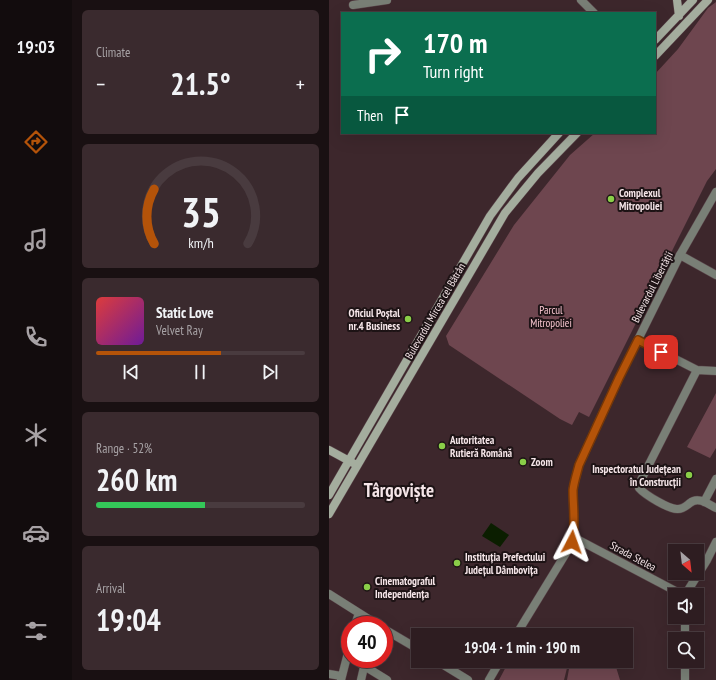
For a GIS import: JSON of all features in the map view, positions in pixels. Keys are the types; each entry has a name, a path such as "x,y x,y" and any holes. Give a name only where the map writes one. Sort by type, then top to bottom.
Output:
{"main road":[{"path":"677,0 679,16"},
{"path":"656,39 693,0"},
{"path":"656,55 708,0"},
{"name":"Bulevardul Mircea cel Bătrân","path":"329,495 490,216 518,178 558,134"},
{"name":"Bulevardul Mircea cel Bătrân","path":"329,514 505,213 538,173 576,134"},
{"path":"329,450 357,465"}],"street":[{"path":"353,5 387,0"},
{"path":"581,0 593,12"},
{"name":"Bulevardul Libertății","path":"520,628 569,550 573,537 573,489 579,465 619,378 680,255 716,192"},
{"path":"680,255 716,275"},
{"path":"638,340 697,370 716,371"},
{"path":"697,370 641,480 639,488 643,493 675,509 684,508 693,501 705,499 716,503"},
{"path":"705,499 716,479"},
{"path":"705,499 716,508"},
{"name":"Strada Stelea","path":"573,537 671,588"},
{"path":"689,588 712,556 716,542"},
{"path":"329,594 364,616"},
{"path":"393,634 411,645"},
{"path":"329,674 341,678 345,668"},
{"path":"361,680 364,668"},
{"path":"366,668 387,680"},
{"path":"448,668 468,680"},
{"path":"489,680 496,668"},
{"path":"685,668 685,680"}],"green space":[{"name":"Parcul Mitropoliei","path":"716,2 716,169 707,181 589,417 579,412 572,425 560,419 449,345 446,336 514,225 570,155 594,134 656,134 656,73 678,49 708,8"},
{"path":"716,393 716,448 710,458 687,447"},
{"path":"505,668 567,668 564,680 499,680"},
{"path":"616,668 620,680 567,680 569,669"}],"shaded area":[{"path":"491,523 509,535 500,547 482,536"}],"place":[{"name":"Complexul Mitropoliei","path":"611,199"},
{"name":"Oficiul Poștal nr.4 Business","path":"408,319"},
{"name":"Autoritatea Rutieră Română","path":"442,446"},
{"name":"Zoom","path":"523,462"},
{"name":"Inspectoratul Județean în Construcții","path":"689,475"},
{"name":"Instituția Prefectului Județul Dâmbovița","path":"457,563"},
{"name":"Cinematograful Independența","path":"367,587"}],"district":[{"name":"Târgoviște","path":"399,490"}],"route":[{"path":"572,542 574,532 573,489 576,475 579,465 619,378 638,340 661,352"}]}
